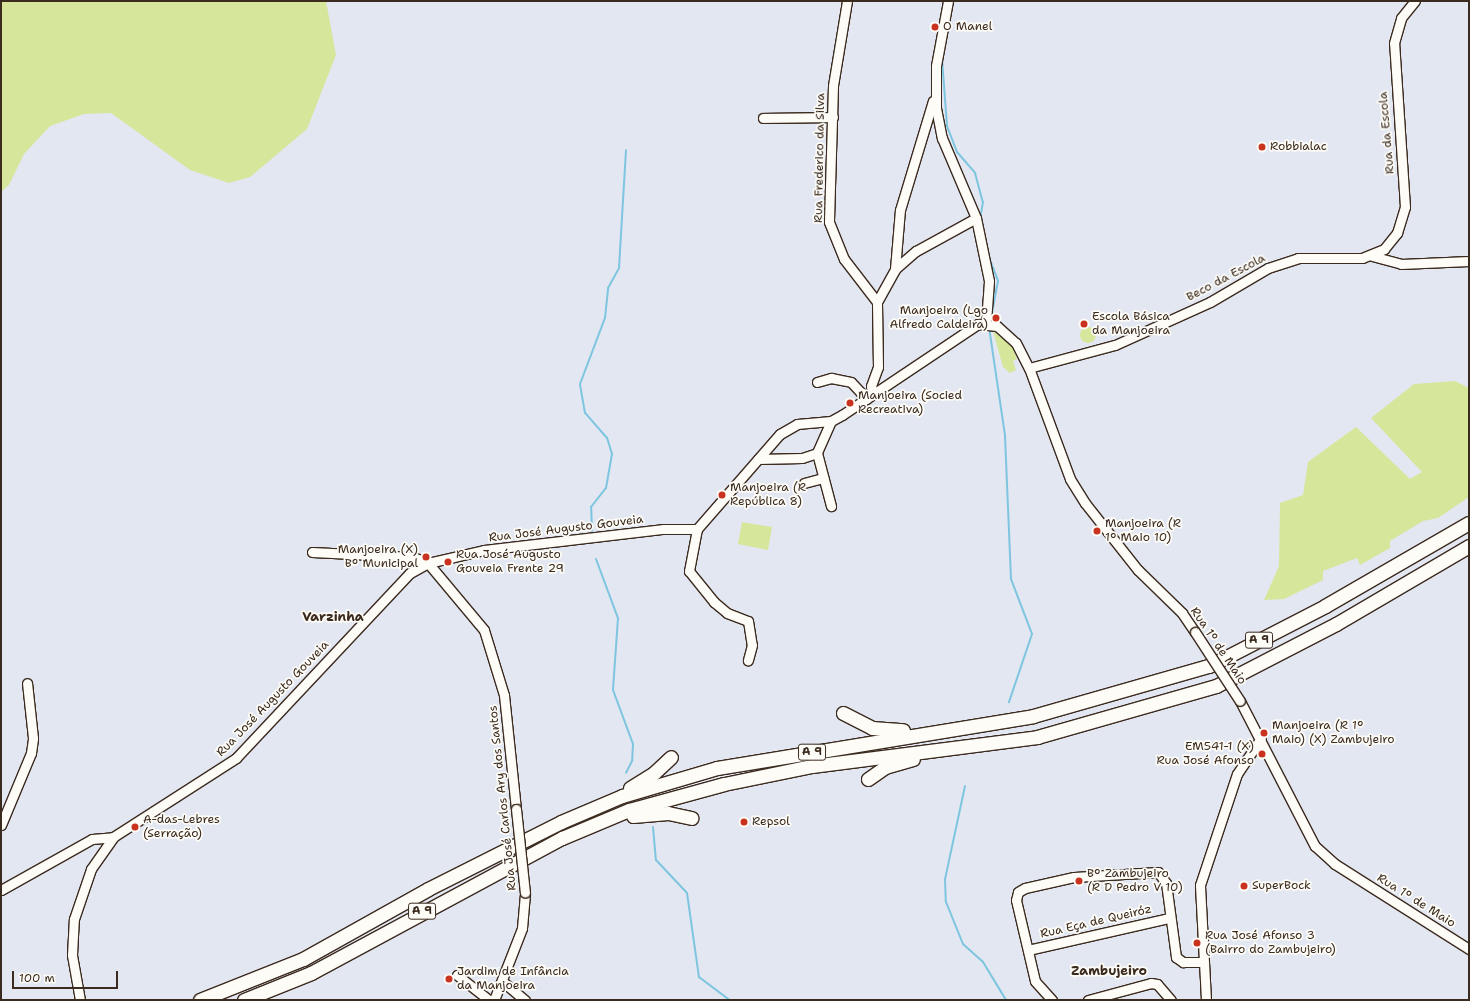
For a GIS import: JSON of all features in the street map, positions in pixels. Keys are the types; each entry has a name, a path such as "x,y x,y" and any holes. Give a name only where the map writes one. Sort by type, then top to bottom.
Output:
{"highway":[{"name":"A 9","path":"200,1000 303,959 428,888 581,814 622,796 717,768 1033,716 1208,666 1325,606 1469,522"},
{"name":"A 9","path":"244,1000 311,973 435,904 594,824 629,810 724,784 812,766 1037,737 1216,686 1336,624 1469,546"},
{"path":"843,713 872,728 891,732 967,726"},
{"path":"868,779 885,767 962,746"},
{"path":"581,814 640,784 672,757"},
{"path":"594,824 650,814 691,818"}],"street":[{"name":"Rua Frederico da Silva","path":"847,1 833,86 832,233 844,259 876,302"},
{"path":"895,270 900,210 926,134 935,92 940,35 948,1"},
{"name":"Rua da Escola","path":"1372,256 1384,249 1397,233 1405,207 1394,43 1401,18 1415,1"},
{"path":"748,660 752,645 748,621 727,613 714,602 689,571 697,529 780,434 797,424 830,421 973,327 986,322 990,281 976,218 942,138 935,92"},
{"path":"763,118 833,118"},
{"path":"870,396 871,386 878,367 876,302 895,270 916,251 976,218"},
{"name":"Beco da Escola","path":"1029,368 1115,345 1210,302 1268,268 1298,258 1372,256 1401,264 1469,261"},
{"name":"Rua 1º de Maio","path":"986,322 997,326 1010,336 1029,368 1070,479 1084,503 1138,570 1182,613 1240,701 1261,738 1315,846 1335,864 1469,949"},
{"path":"817,382 831,378 851,382 870,396"},
{"path":"830,421 817,453 831,506"},
{"path":"758,459 802,458 817,453"},
{"path":"804,484 823,478"},
{"name":"Rua José Augusto Gouveia","path":"113,837 236,758 410,573 428,563 484,550 674,530 697,529"},
{"path":"312,552 413,557 428,563"},
{"name":"Rua José Carlos Ary dos Santos","path":"428,563 484,630 504,695 524,894 522,928 494,1000"},
{"path":"1,825 30,753 33,738 27,683"},
{"path":"1206,1000 1200,885 1237,774 1261,738"},
{"path":"1,890 92,839 113,837"},
{"path":"80,1000 72,955 74,919 91,869 113,837"},
{"path":"1052,1000 1035,981 1016,896 1025,888 1074,877 1149,871 1163,876 1176,957 1183,962 1203,962"},
{"name":"Rua Eça de Queiróz","path":"1028,950 1169,918"},
{"path":"457,975 489,1000"},
{"path":"502,981 524,1000"},
{"path":"1088,1000 1151,983 1157,984 1171,1000"}],"green space":[{"path":"1,1 326,1 336,55 307,129 250,177 229,183 190,170 111,113 84,114 50,126 24,154 9,185 1,192"},
{"path":"1088,327 1094,329 1096,335 1094,341 1088,343 1082,341 1080,335 1082,329"},
{"path":"993,331 1012,346 1017,359 1013,361 1016,370 1010,373 1003,367"},
{"path":"1455,381 1469,388 1469,497 1438,518 1423,521 1390,541 1390,548 1360,565 1357,558 1323,571 1323,580 1284,599 1264,600 1279,566 1280,503 1303,495 1308,462 1356,427 1410,479 1422,472 1371,418 1414,384"},
{"path":"742,522 772,527 768,550 738,544"}],"waterway":[{"path":"951,7 953,1"},
{"path":"942,59 947,126 957,152 975,173 983,202 980,219"},
{"path":"592,531 591,507 606,488 612,454 607,438 585,413 580,384 605,318 608,288 619,268 626,150"},
{"path":"987,252 998,281 990,323"},
{"path":"989,327 1005,436 1011,579 1032,634 1009,702"},
{"path":"596,559 618,618 613,690 633,744 632,761 626,773"},
{"path":"965,786 945,879 946,902 963,944 983,962 1006,1000"},
{"path":"653,827 656,860 687,893 699,977 729,1000"}],"place":[{"name":"O Manel","path":"935,27"},
{"name":"Robbialac","path":"1262,147"},
{"name":"Manjoeira (Lgo Alfredo Caldeira)","path":"996,318"},
{"name":"Escola Básica da Manjoeira","path":"1084,324"},
{"name":"Manjoeira (Socied Recreativa)","path":"850,403"},
{"name":"Manjoeira (R República 8)","path":"722,495"},
{"name":"Manjoeira (R 1º Maio 10)","path":"1097,531"},
{"name":"Manjoeira (X) Bº Municipal","path":"426,557"},
{"name":"Rua José Augusto Gouveia Frente 29","path":"448,562"},
{"name":"Manjoeira (R 1º Maio) (X) Zambujeiro","path":"1264,733"},
{"name":"EM541-1 (X) Rua José Afonso","path":"1262,754"},
{"name":"Repsol","path":"744,822"},
{"name":"A-das-Lebres (Serração)","path":"135,827"},
{"name":"Bº Zambujeiro (R D Pedro V 10)","path":"1079,881"},
{"name":"SuperBock","path":"1244,886"},
{"name":"Rua José Afonso 3 (Bairro do Zambujeiro)","path":"1197,943"},
{"name":"Jardim de Infância da Manjoeira","path":"449,979"}],"district":[{"name":"Varzinha","path":"333,617"},
{"name":"Zambujeiro","path":"1109,971"}]}
